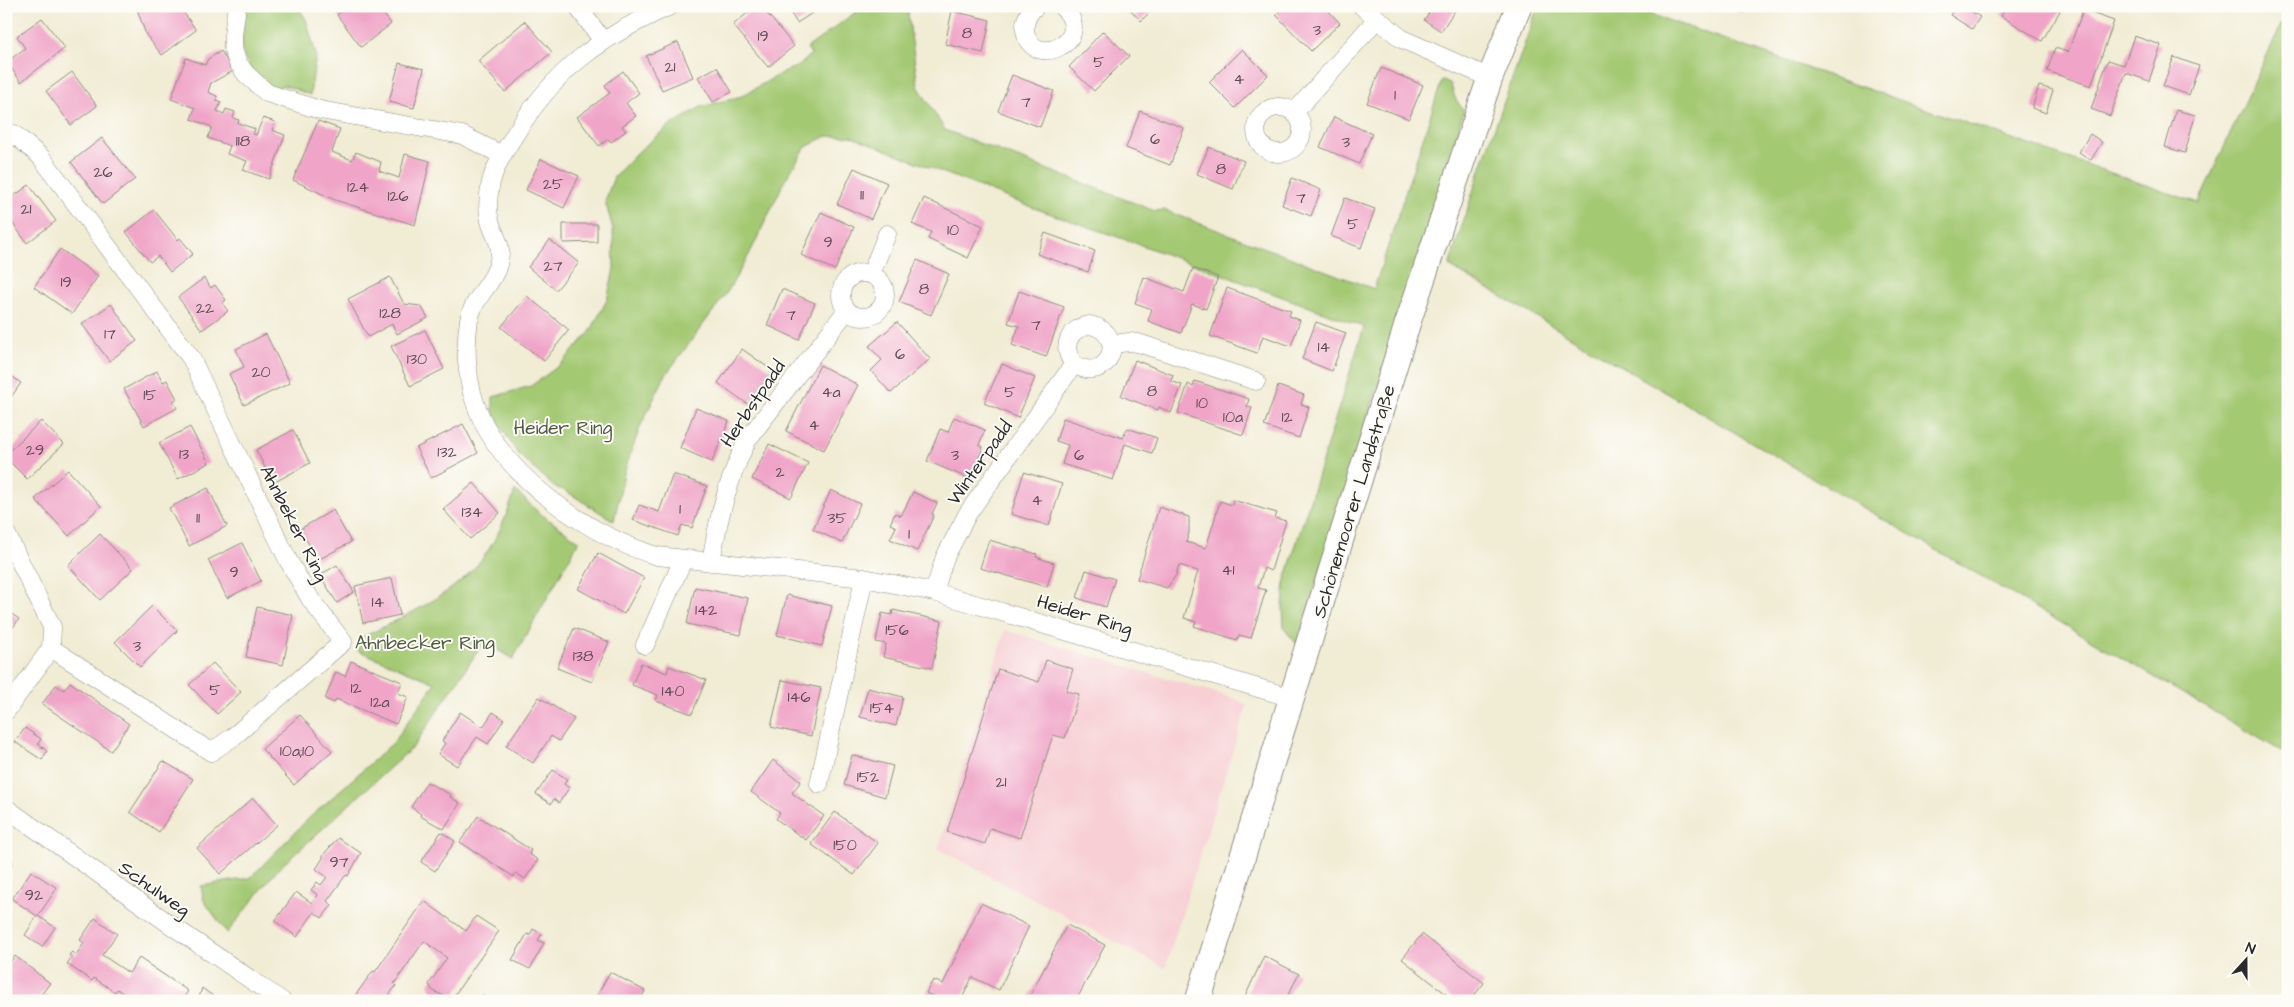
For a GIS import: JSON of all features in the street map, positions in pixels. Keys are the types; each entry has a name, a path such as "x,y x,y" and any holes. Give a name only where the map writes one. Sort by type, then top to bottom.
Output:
{"street":[{"path":"237,6 233,50 246,74 267,93 320,110 462,136 502,155"},
{"path":"577,6 603,41"},
{"name":"Heider Ring","path":"670,6 603,41 566,69 535,104 502,155 494,172 488,198 490,221 501,247 499,263 494,276 472,308 468,332 468,367 478,413 500,448 526,478 576,518 633,549 657,556 864,578 934,592 1292,698"},
{"path":"1036,6 1026,18 1026,34 1035,46 1050,51 1064,45 1072,32 1071,17 1066,8"},
{"path":"1362,6 1376,20 1402,39 1490,78"},
{"name":"Schönemoorer Landstraße","path":"1198,1001 1408,322 1490,78 1519,6"},
{"path":"1294,113 1376,20"},
{"name":"Ahnbeker Ring","path":"6,140 14,134 41,157 191,358 288,560 310,600 343,642 233,737 211,752 51,648"},
{"path":"871,274 887,234"},
{"path":"856,273 871,274 882,283 885,297 883,304 873,315 866,317 852,314 846,310 840,296 844,282 856,273"},
{"name":"Herbstpadd","path":"711,562 718,516 738,458 748,438 846,310"},
{"path":"1090,325 1104,331 1111,344 1109,358 1100,367 1086,370 1074,364 1067,350 1067,342 1075,330 1090,325"},
{"path":"1111,344 1138,343 1256,381"},
{"name":"Winterpadd","path":"934,592 945,557 968,513 1074,364"},
{"path":"6,533 52,626 51,648 6,711"},
{"path":"644,645 683,560"},
{"path":"819,784 864,578"},
{"name":"Schulweg","path":"6,808 282,1001"}],"shaded area":[{"path":"1005,630 1236,699 1247,705 1165,968 938,849"}],"green space":[{"path":"247,6 297,6 306,19 316,55 310,95 284,85 275,89 263,80 247,63 243,54 242,33"},
{"path":"864,6 907,6 918,86 945,130 1155,211 1164,210 1374,289 1442,80 1451,85 1455,98 1464,111 1297,644 1284,629 1285,580 1364,327 1144,246 1028,206 851,136 827,136 806,147 785,180 750,253 728,291 665,376 640,427 624,473 614,521 564,490 554,487 518,454 493,414 493,397 531,386 561,364 590,332 607,300 614,269 613,229 605,201 614,177 640,150 669,126 701,107 742,96 785,71 799,66 811,54 807,48"},
{"path":"1538,6 1627,6 2198,203 2288,10 2288,755 1449,266 1482,164"},
{"name":"Ahnbecker Ring","path":"515,490 538,512 579,541 513,659 484,642 413,747 277,870 227,933 204,901 201,886 250,878 307,820 393,743 435,683 357,650 359,639 441,596 474,569 502,526"}],"building":[{"path":"136,6 184,6 182,10 196,30 162,55 146,35"},
{"path":"347,6 378,6 391,24 361,47 337,15"},
{"path":"756,6 761,6 794,46 768,67 733,25"},
{"path":"786,6 812,6 815,11 797,23"},
{"path":"1127,6 1156,6 1141,21"},
{"path":"1285,6 1324,6 1340,23 1311,51 1276,15"},
{"path":"1434,6 1458,6 1441,31 1424,20"},
{"path":"1729,6 1747,6 1744,13"},
{"path":"1956,6 1963,6 1980,17 1972,29 1950,15"},
{"path":"2007,6 2053,6 2060,11 2042,41 2001,16"},
{"path":"2083,10 2114,21 2091,86 2047,71 2055,48 2068,52"},
{"path":"952,11 990,20 983,53 945,44"},
{"path":"42,18 65,48 21,82 7,62 25,48 17,36"},
{"path":"525,21 552,52 505,92 478,61"},
{"path":"1103,31 1129,56 1094,91 1069,67"},
{"path":"2134,36 2161,45 2149,81 2126,73 2110,116 2091,109 2108,60 2124,65"},
{"path":"678,42 693,77 662,90 646,56"},
{"path":"1242,49 1268,75 1235,108 1209,82"},
{"path":"221,51 233,71 211,83 208,92 217,96 216,100 221,102 217,111 224,114 226,109 235,112 233,118 239,120 238,123 255,129 253,134 256,135 263,118 275,122 272,130 285,135 269,179 243,170 247,161 227,154 230,146 208,138 212,127 191,119 195,108 171,99 186,58 205,65 208,59"},
{"path":"2174,57 2199,66 2189,95 2163,86"},
{"path":"399,63 424,69 414,108 389,102"},
{"path":"717,67 732,92 713,102 698,77"},
{"path":"1381,68 1423,85 1409,119 1367,103"},
{"path":"623,71 639,93 626,103 636,116 622,126 626,131 611,142 608,139 599,146 577,117 610,93 605,85"},
{"path":"72,72 97,106 71,125 46,91"},
{"path":"1012,75 1054,91 1040,127 998,111"},
{"path":"2039,86 2053,90 2046,113 2032,108"},
{"path":"2176,110 2195,115 2185,153 2165,147"},
{"path":"1140,111 1184,128 1170,165 1126,148"},
{"path":"1334,117 1372,134 1359,164 1320,147"},
{"path":"318,121 340,129 332,152 352,160 356,152 381,162 379,171 399,178 405,154 430,161 415,225 335,200 293,180"},
{"path":"2090,134 2102,142 2091,160 2079,152"},
{"path":"102,138 135,179 103,204 71,162"},
{"path":"1209,147 1244,161 1233,189 1197,174"},
{"path":"541,159 579,176 564,208 526,190"},
{"path":"854,168 887,183 871,219 837,204"},
{"path":"1292,178 1321,190 1311,216 1282,205"},
{"path":"29,185 56,221 27,243 6,214 6,202"},
{"path":"924,198 983,226 968,258 928,239 931,232 912,224"},
{"path":"1345,198 1375,209 1361,248 1331,236"},
{"path":"154,210 178,240 180,238 193,254 170,272 158,256 150,262 126,232"},
{"path":"821,212 854,227 835,270 801,255"},
{"path":"563,224 597,224 597,242 563,243"},
{"path":"1045,233 1095,251 1088,272 1037,254"},
{"path":"550,240 579,263 556,290 528,267"},
{"path":"60,249 98,276 72,314 34,287"},
{"path":"917,260 949,274 931,315 899,302"},
{"path":"1193,268 1218,277 1206,309 1192,304 1181,333 1148,321 1152,309 1135,303 1144,277 1184,292"},
{"path":"390,277 404,304 421,306 428,318 397,334 392,324 368,337 348,299"},
{"path":"204,278 211,288 215,285 226,300 222,303 228,311 202,330 178,297"},
{"path":"1227,288 1291,311 1289,316 1300,320 1291,346 1263,336 1257,353 1210,336"},
{"path":"782,289 815,303 799,340 767,325"},
{"path":"1019,291 1064,307 1046,357 1012,345 1019,326 1008,323"},
{"path":"527,296 569,330 544,361 501,327"},
{"path":"111,304 137,341 109,361 82,324"},
{"path":"897,322 930,359 891,393 871,371 882,360 869,346"},
{"path":"1316,322 1346,333 1332,371 1302,359"},
{"path":"425,330 444,369 410,386 391,346"},
{"path":"266,334 290,383 244,405 229,374 244,367 236,349"},
{"path":"742,349 773,371 749,405 718,383"},
{"path":"1135,360 1173,375 1171,381 1182,385 1171,413 1159,407 1158,410 1121,396"},
{"path":"1002,364 1035,378 1018,418 984,403"},
{"path":"820,365 858,385 824,450 786,431"},
{"path":"157,371 163,382 167,380 177,399 173,401 177,408 144,426 124,389"},
{"path":"6,372 21,383 6,404"},
{"path":"1195,381 1249,399 1247,406 1252,408 1243,435 1178,413 1188,384 1193,387"},
{"path":"1278,386 1304,395 1301,404 1309,407 1299,438 1264,426"},
{"path":"696,408 729,421 712,462 680,448"},
{"path":"954,417 985,430 979,445 983,447 970,479 927,461 940,429 948,432"},
{"path":"1063,418 1123,438 1127,428 1157,438 1152,453 1125,444 1113,480 1062,464 1068,445 1056,441"},
{"path":"41,421 64,444 27,479 6,458 6,454"},
{"path":"463,424 478,453 431,478 416,448"},
{"path":"190,427 209,463 178,479 159,443"},
{"path":"293,430 310,463 273,483 256,450"},
{"path":"769,444 808,463 791,498 752,479"},
{"path":"68,470 101,506 69,536 35,499"},
{"path":"1024,472 1062,484 1049,526 1011,514"},
{"path":"673,474 707,486 692,528 682,525 678,536 633,520 639,505 659,512"},
{"path":"474,483 500,513 470,539 443,509"},
{"path":"208,488 227,526 189,546 169,508"},
{"path":"831,490 860,504 842,543 813,529"},
{"path":"913,492 937,503 932,514 934,515 917,551 890,539 896,527 890,524 895,513 901,516"},
{"path":"1233,500 1277,513 1275,518 1286,521 1271,571 1264,568 1258,588 1266,590 1251,638 1239,635 1237,640 1194,626 1196,622 1184,618 1198,571 1179,565 1176,575 1167,588 1137,579 1159,507 1189,517 1189,533 1186,542 1206,548 1220,501 1232,505"},
{"path":"333,510 351,542 318,560 300,529"},
{"path":"100,534 133,569 100,600 68,565"},
{"path":"989,540 1037,554 1036,557 1054,563 1047,587 980,568"},
{"path":"242,543 261,581 227,598 208,560"},
{"path":"598,553 644,578 624,614 578,589"},
{"path":"337,565 354,592 337,603 320,575"},
{"path":"1086,570 1115,579 1106,607 1077,598"},
{"path":"392,578 400,615 363,623 355,586"},
{"path":"695,587 748,598 741,635 687,624"},
{"path":"787,595 832,606 822,646 777,635"},
{"path":"152,606 177,631 140,667 115,642"},
{"path":"257,607 293,615 283,665 246,657"},
{"path":"6,610 19,619 6,637"},
{"path":"893,610 942,621 932,668 883,657 886,644 876,642 882,613 892,615"},
{"path":"574,628 609,642 592,682 557,668"},
{"path":"1046,660 1073,669 1066,691 1079,694 1065,738 1053,735 1020,838 990,828 985,844 947,832 998,669 1039,682"},
{"path":"351,661 402,682 398,693 408,697 396,724 336,699 334,703 325,699 336,672 345,676"},
{"path":"213,663 241,692 217,714 189,685"},
{"path":"641,663 667,673 669,666 706,680 692,714 656,701 658,695 632,685"},
{"path":"782,680 821,688 811,736 771,727"},
{"path":"70,682 129,724 111,751 42,704 56,685 64,690"},
{"path":"868,688 903,697 896,726 860,717"},
{"path":"539,697 574,719 559,741 551,736 533,763 506,746"},
{"path":"460,712 483,727 493,712 504,719 488,744 477,737 457,766 438,754 445,743 442,741"},
{"path":"300,715 332,751 294,785 262,749"},
{"path":"25,728 41,739 38,744 47,751 42,760 15,742"},
{"path":"852,755 893,766 885,797 844,785"},
{"path":"773,760 801,781 792,793 824,816 806,840 776,819 780,813 751,792"},
{"path":"163,761 193,779 159,832 130,812"},
{"path":"553,770 567,779 564,784 569,788 559,803 554,799 551,804 536,794"},
{"path":"427,782 451,795 450,797 460,803 444,829 420,816 421,814 411,807"},
{"path":"253,798 277,825 220,874 197,848"},
{"path":"835,812 878,843 854,875 811,844"},
{"path":"478,816 531,850 529,854 538,860 525,879 516,873 514,877 460,842"},
{"path":"441,832 455,841 435,871 421,862"},
{"path":"338,838 361,853 348,876 346,875 327,901 332,905 322,918 314,912 297,937 275,921 296,892 312,903 318,895 311,890 317,882 321,885 327,877 316,869 323,855"},
{"path":"6,858 13,863 6,873"},
{"path":"31,871 57,888 38,916 55,927 42,947 25,935 37,916 12,899"},
{"path":"424,901 466,931 476,916 499,931 451,1000 432,990 429,984 447,958 424,941 394,984 396,986 389,995 395,998 393,1001 360,1001 354,997 373,971 375,972"},
{"path":"981,903 1029,926 999,990 972,977 961,1001 942,1001 926,993 933,980 943,984"},
{"path":"95,918 117,934 102,955 129,973 139,958 188,991 181,1001 134,1001 117,989 115,992 94,978 92,981 67,964 72,957 69,955 72,952 76,955 84,943 80,940"},
{"path":"1067,925 1105,945 1076,1001 1027,1001"},
{"path":"533,929 542,934 538,940 544,943 530,969 512,960 527,934 530,935"},
{"path":"1422,934 1484,983 1470,1001 1455,1001 1402,959"},
{"path":"15,956 50,983 37,1000 33,997 30,1001 6,1001 6,968"},
{"path":"1264,956 1299,974 1285,1001 1243,1001"},
{"path":"610,972 645,991 639,1001 595,999"},
{"path":"202,988 217,999 222,1001 198,1001"},
{"path":"46,994 55,1001 40,1001"},
{"path":"482,995 491,1001 478,1001"}]}
